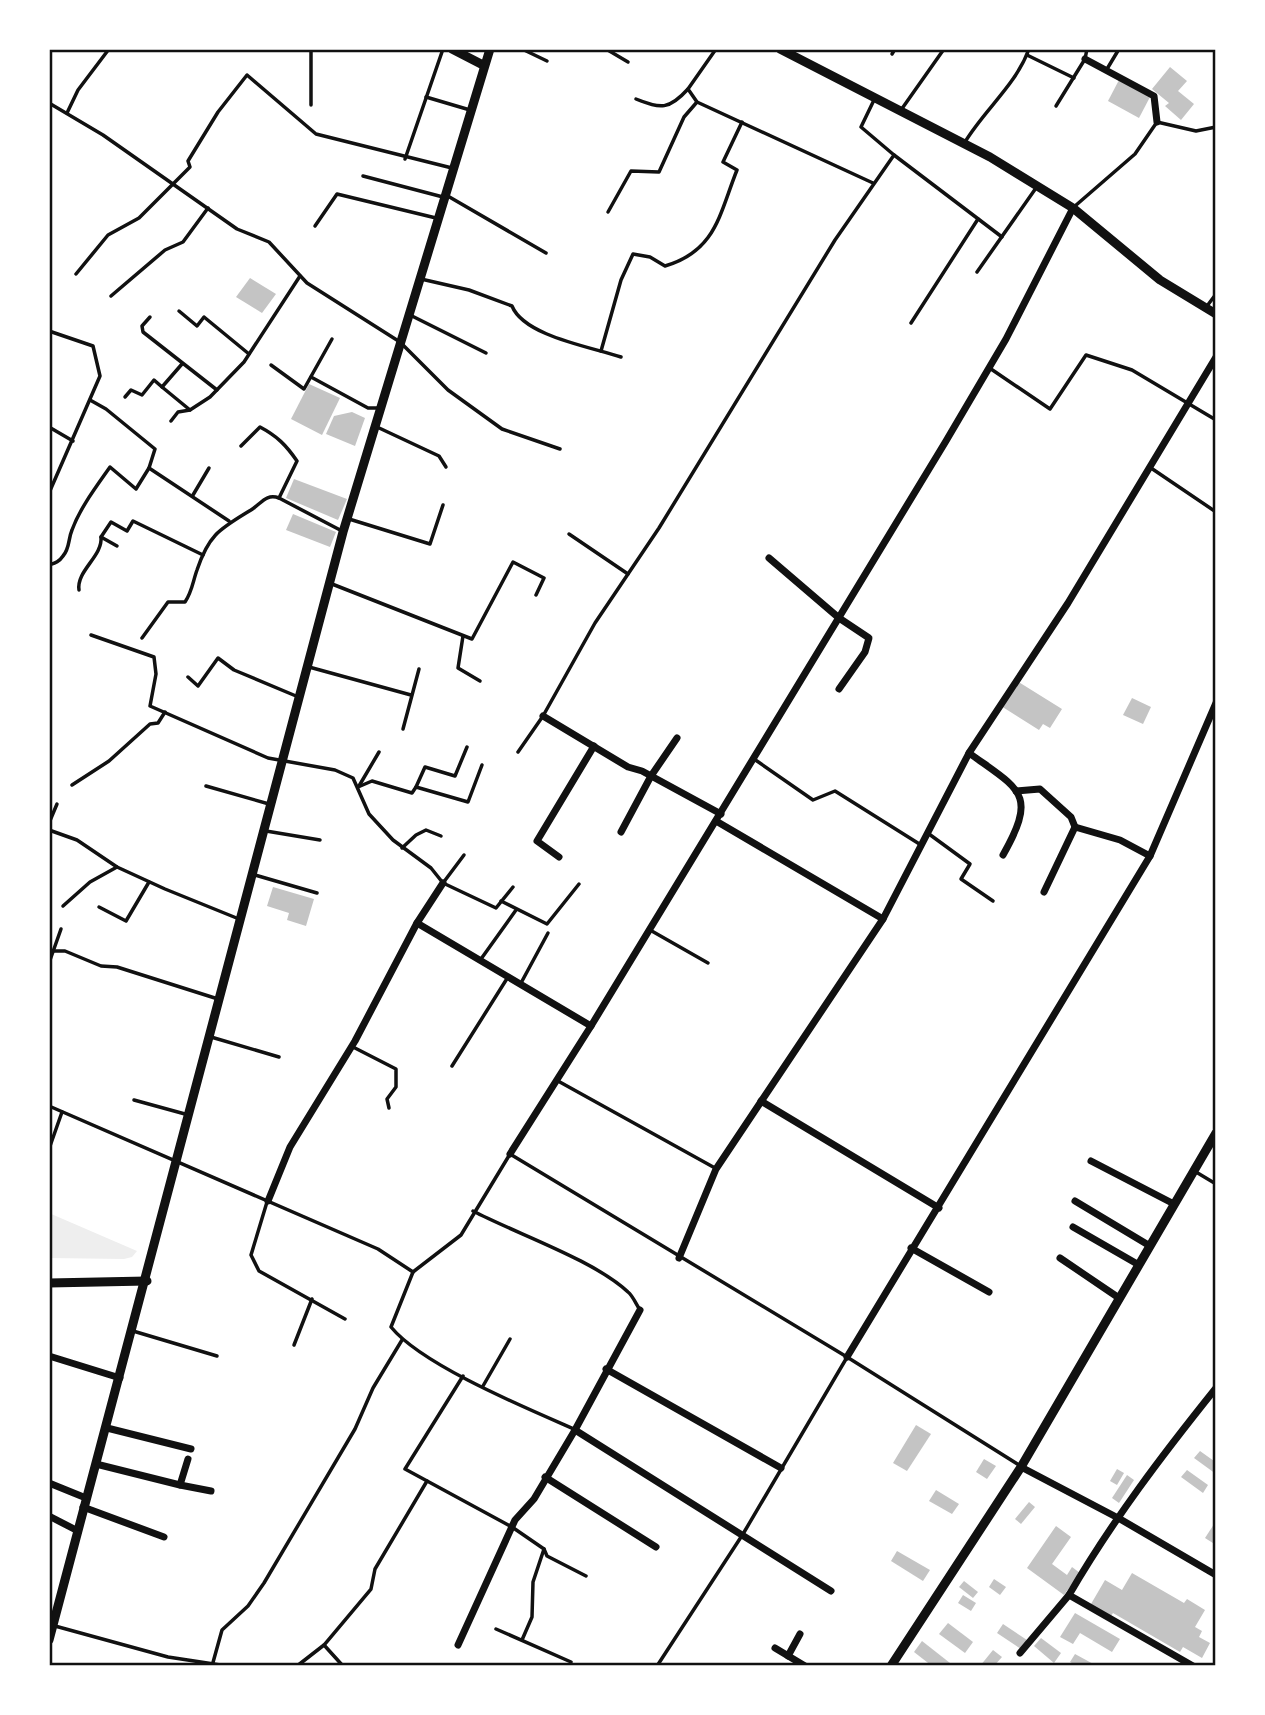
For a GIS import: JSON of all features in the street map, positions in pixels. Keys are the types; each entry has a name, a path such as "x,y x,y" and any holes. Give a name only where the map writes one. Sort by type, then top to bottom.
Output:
{"street":[{"path":"452,49 483,65"},
{"path":"49,1640 76,1530 107,1428 191,1116 298,697 436,218 490,49"},
{"path":"780,49 964,144 1037,186 1073,208 1160,280 1216,314"},
{"path":"1085,59 1154,96 1157,122"},
{"path":"510,1154 558,1081 648,929 719,817 989,368 1034,287 1073,208"},
{"path":"679,1258 716,1169 883,919 969,753 1151,468 1216,357"},
{"path":"769,558 839,618 869,638 865,652 839,689"},
{"path":"847,1357 1150,856 1213,716 1216,703"},
{"path":"543,716 628,767 651,776 883,919"},
{"path":"621,832 651,776 677,738"},
{"path":"559,857 537,841 594,746"},
{"path":"969,753 1011,783 1022,801 1020,824 1003,855"},
{"path":"1016,791 1040,789 1071,817 1075,827 1044,892"},
{"path":"1075,827 1120,840 1150,856"},
{"path":"268,1200 290,1147 351,1046 417,923 443,883"},
{"path":"417,923 591,1026"},
{"path":"761,1101 939,1208"},
{"path":"891,1666 1021,1466 1216,1133"},
{"path":"1091,1161 1174,1204"},
{"path":"1075,1201 1150,1246"},
{"path":"1073,1227 1139,1265"},
{"path":"911,1248 989,1292"},
{"path":"1059,1258 1119,1298"},
{"path":"49,1283 147,1281"},
{"path":"458,1645 512,1527 534,1499 575,1430 640,1310"},
{"path":"49,1356 120,1378"},
{"path":"606,1369 781,1468"},
{"path":"1020,1653 1069,1595 1120,1519 1138,1486 1216,1388"},
{"path":"107,1428 191,1449"},
{"path":"575,1430 831,1591"},
{"path":"180,1485 188,1459"},
{"path":"96,1464 211,1491"},
{"path":"1021,1466 1216,1575"},
{"path":"545,1477 656,1548"},
{"path":"49,1483 84,1503 164,1537"},
{"path":"49,1516 76,1530"},
{"path":"1069,1595 1193,1666"},
{"path":"788,1656 800,1634"},
{"path":"775,1648 805,1666"}],"lane":[{"path":"67,113 78,90 109,49"},
{"path":"311,49 311,105"},
{"path":"405,159 443,49"},
{"path":"522,49 547,61"},
{"path":"606,49 628,62"},
{"path":"636,99 661,109 674,105 716,49"},
{"path":"892,54 895,49"},
{"path":"900,110 944,49"},
{"path":"964,144 978,121 1022,66 1029,49"},
{"path":"1056,106 1085,59 1087,49"},
{"path":"1107,69 1119,49"},
{"path":"1027,55 1074,78"},
{"path":"76,274 108,235 139,218 190,167 188,161 197,145 247,75 316,134 405,159 452,168"},
{"path":"688,89 697,102 873,183"},
{"path":"426,97 470,110"},
{"path":"875,98 861,127 1002,237"},
{"path":"608,212 631,171 659,172 684,117 697,102"},
{"path":"49,103 237,229 269,242 300,276 400,342 448,390 502,429 560,449"},
{"path":"601,351 621,280 633,254 650,257 665,266 688,259 709,240 737,170 723,162 742,122"},
{"path":"1073,208 1135,154 1157,122 1196,131 1216,127"},
{"path":"518,752 543,716 595,623 873,183 894,155"},
{"path":"363,176 443,195 546,253"},
{"path":"977,272 1037,186"},
{"path":"315,226 337,194 436,218"},
{"path":"111,296 165,250 183,242 208,208"},
{"path":"911,323 978,219"},
{"path":"171,421 178,412 190,410 217,390 249,354 300,276"},
{"path":"419,278 469,290 512,306 516,317 529,328 621,357"},
{"path":"1207,307 1216,294"},
{"path":"179,311 197,326 204,317 249,354"},
{"path":"408,314 486,353"},
{"path":"150,317 142,326 143,332 217,390"},
{"path":"49,331 93,346 100,376 50,489"},
{"path":"271,365 293,384 304,389 332,339"},
{"path":"989,368 1050,409 1086,355 1132,370 1216,420"},
{"path":"162,387 182,364"},
{"path":"310,377 368,408 381,408"},
{"path":"125,397 131,390 142,396 153,380 190,410"},
{"path":"49,565 56,563 64,555 71,531 110,467 136,489 149,468 155,449 106,409 90,400"},
{"path":"376,426 439,456 446,467"},
{"path":"49,427 73,441"},
{"path":"241,446 260,427 278,436 287,447 297,461 279,498"},
{"path":"149,468 229,521"},
{"path":"192,495 209,468"},
{"path":"1151,468 1216,512"},
{"path":"142,638 168,601 185,601 208,541 229,521 254,509 263,500 273,496 279,498 344,532"},
{"path":"349,519 430,544 443,505"},
{"path":"79,590 78,583 101,546 102,537 111,522 127,531 133,522 203,555"},
{"path":"569,534 628,574"},
{"path":"102,537 117,546"},
{"path":"331,584 472,639 513,562 544,578 536,595"},
{"path":"91,635 154,657 156,674 150,706 232,744 282,762 335,770 353,778 369,814 402,848 431,868 443,883 496,908 513,887"},
{"path":"463,636 458,668 480,681"},
{"path":"188,677 198,686 218,658 234,670 298,697"},
{"path":"307,667 411,695"},
{"path":"403,729 419,669"},
{"path":"72,785 109,761 150,724 158,723 164,712"},
{"path":"358,788 372,781 412,793 425,767 455,776 467,747"},
{"path":"358,788 379,752"},
{"path":"754,759 813,800 835,791 921,845"},
{"path":"416,787 468,802 482,765"},
{"path":"206,786 271,805"},
{"path":"49,823 57,804"},
{"path":"49,830 76,839 117,867 241,920"},
{"path":"402,848 426,830 441,836"},
{"path":"264,831 320,840"},
{"path":"927,833 970,864 961,879 993,901"},
{"path":"443,883 464,855"},
{"path":"63,906 90,881 117,867"},
{"path":"253,874 317,893"},
{"path":"99,907 126,921 149,882"},
{"path":"501,901 547,924 558,914 579,884"},
{"path":"481,959 516,909"},
{"path":"49,964 61,929"},
{"path":"648,929 708,963"},
{"path":"521,984 548,933"},
{"path":"51,952 65,951 101,966 117,967 220,999"},
{"path":"452,1066 509,977"},
{"path":"211,1037 279,1057"},
{"path":"351,1046 396,1069 396,1087 387,1099 389,1108"},
{"path":"558,1081 716,1169"},
{"path":"134,1100 191,1116"},
{"path":"49,1106 377,1249 413,1272"},
{"path":"49,1149 62,1112"},
{"path":"575,1430 463,1376 402,1340 391,1326 413,1272 461,1235 473,1211 510,1154 847,1357 1021,1466"},
{"path":"1194,1171 1216,1184"},
{"path":"268,1200 251,1255 259,1271 312,1298 345,1319"},
{"path":"473,1211 573,1258 629,1292 640,1310"},
{"path":"295,1345 312,1298"},
{"path":"133,1331 218,1356"},
{"path":"483,1386 510,1339"},
{"path":"212,1664 222,1630 248,1606 355,1429 373,1388 402,1340"},
{"path":"657,1666 743,1534 847,1357"},
{"path":"463,1376 447,1406 405,1469 512,1527 544,1549 547,1556 586,1576"},
{"path":"297,1666 324,1645 371,1589 375,1569 427,1481"},
{"path":"522,1640 532,1618 533,1582 544,1549"},
{"path":"53,1625 169,1657 227,1666"},
{"path":"496,1629 571,1662"},
{"path":"324,1645 343,1666"}],"shaded area":[{"path":"49,1213 137,1251 132,1257 124,1259 49,1258"}],"building":[{"path":"1170,67 1187,81 1178,91 1194,104 1181,120 1165,106 1169,103 1152,89"},
{"path":"1119,80 1150,97 1139,118 1108,101"},
{"path":"250,278 276,294 262,313 236,297"},
{"path":"309,384 340,398 322,435 291,419"},
{"path":"352,412 365,418 355,446 326,434 334,416"},
{"path":"294,479 347,499 338,520 286,498"},
{"path":"293,514 336,532 330,547 286,530"},
{"path":"1017,681 1062,709 1050,728 1043,724 1039,730 1001,706"},
{"path":"1132,698 1151,707 1143,724 1123,715"},
{"path":"273,887 314,899 306,926 287,920 289,913 267,906"},
{"path":"916,1425 931,1434 907,1471 893,1463"},
{"path":"1200,1451 1214,1461 1216,1458 1216,1474 1194,1458"},
{"path":"984,1459 996,1466 987,1479 976,1472"},
{"path":"1117,1469 1124,1473 1117,1485 1110,1481"},
{"path":"1187,1470 1208,1485 1203,1493 1181,1477"},
{"path":"1127,1475 1134,1480 1119,1503 1112,1498"},
{"path":"936,1490 959,1504 952,1514 929,1501"},
{"path":"1029,1502 1035,1507 1021,1524 1015,1519"},
{"path":"1216,1521 1216,1545 1205,1538"},
{"path":"1056,1526 1071,1537 1052,1564 1067,1575 1072,1567 1080,1573 1064,1595 1027,1568"},
{"path":"897,1551 930,1570 923,1581 891,1561"},
{"path":"1132,1573 1184,1603 1187,1599 1205,1610 1195,1627 1202,1631 1199,1637 1210,1643 1202,1658 1183,1647 1180,1652 1113,1613 1111,1616 1091,1604 1105,1580 1122,1590"},
{"path":"994,1579 1006,1587 1000,1595 989,1587"},
{"path":"964,1581 978,1592 973,1598 959,1587"},
{"path":"963,1595 976,1603 971,1611 958,1603"},
{"path":"1075,1613 1120,1639 1112,1652 1080,1633 1073,1644 1060,1637"},
{"path":"948,1623 973,1642 965,1653 939,1634"},
{"path":"1003,1624 1027,1640 1021,1649 997,1633"},
{"path":"1041,1638 1061,1653 1054,1663 1034,1646"},
{"path":"922,1641 950,1663 947,1666 932,1666 914,1652"},
{"path":"993,1650 1002,1657 994,1666 980,1666"},
{"path":"1075,1654 1097,1666 1077,1666 1070,1662"}]}
